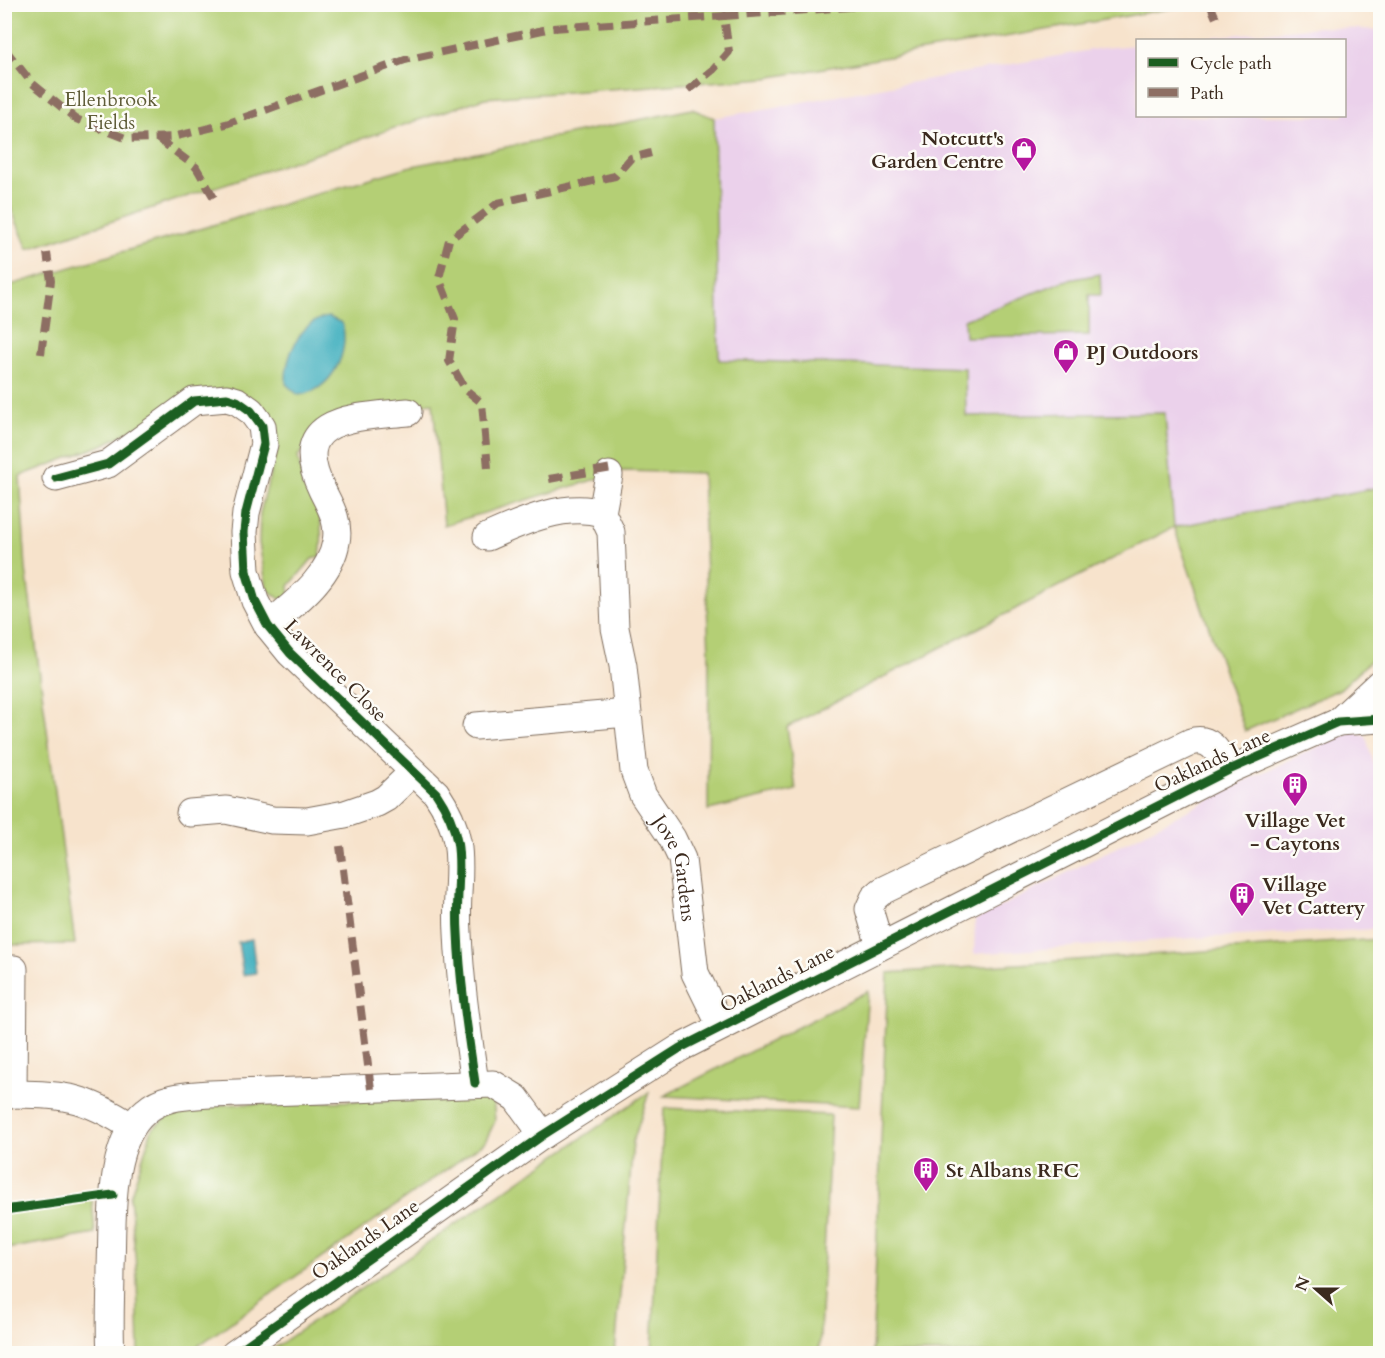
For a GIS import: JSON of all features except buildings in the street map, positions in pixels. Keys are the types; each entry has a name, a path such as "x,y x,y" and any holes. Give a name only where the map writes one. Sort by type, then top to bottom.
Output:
{"street":[{"name":"Lawrence Close","path":"56,478 108,464 194,401 227,398 245,405 258,417 264,444 246,513 244,553 249,588 268,626 290,653 436,793 448,811 458,838 460,881 458,934 475,1083"},
{"name":"Lawrence Close","path":"268,626 315,582 333,553 336,542 336,520 320,487 314,466 317,440 329,426 341,419 408,412"},
{"name":"Jove Gardens","path":"609,475 602,513 611,532 615,628 623,666 627,713 638,784 672,838 682,859 696,973 721,1026"},
{"path":"487,537 523,521 562,511 584,510 602,513"},
{"name":"Oaklands Lane","path":"1338,722 1380,683"},
{"path":"476,726 627,713"},
{"name":"Oaklands Lane","path":"234,1353 543,1135 632,1077 721,1026 1229,770 1338,722 1380,718"},
{"name":"Oaklands Lane","path":"880,946 869,909 874,898 882,891 1198,740 1204,740 1216,749 1229,770"},
{"path":"190,813 226,810 272,820 307,821 345,814 377,803 386,798 413,772"},
{"path":"14,969 9,1094 81,1099 100,1106 132,1127"},
{"path":"111,1353 113,1196 123,1144 132,1127 154,1105 164,1099 180,1096 492,1084 511,1093 543,1135"}],"shaded area":[{"path":"1320,27 1380,30 1380,487 1174,527 1165,413 966,416 965,368 719,360 714,118 1102,48 1136,45 1136,117 1346,117 1346,39 1189,39"},
{"path":"1354,730 1366,737 1380,786 1380,929 1193,938 974,954 975,920 1247,780"}],"green space":[{"name":"Ellenbrook Fields","path":"4,5 1191,5 766,78 485,98 28,249 5,194"},
{"path":"692,109 714,118 719,360 965,368 966,416 1165,413 1174,527 787,727 796,790 708,810 709,654 702,473 623,471 444,525 433,403 337,414 298,456 304,489 315,502 320,520 320,557 312,559 289,586 290,596 281,600 267,589 259,543 260,513 278,444 275,425 253,402 157,416 105,444 20,476 26,569 75,944 5,945 4,287 408,167"},
{"path":"1100,274 1101,295 1089,295 1089,335 965,337 964,320 1064,281"},
{"path":"1380,487 1380,628 1370,661 1340,689 1245,731 1174,527"},
{"path":"1380,939 1380,1353 872,1353 888,973"},
{"path":"868,991 859,1107 664,1096"},
{"path":"649,1092 633,1142 615,1353 267,1353"},
{"path":"493,1097 495,1121 485,1142 188,1353 139,1353 137,1278 130,1197 152,1129 181,1106"},
{"path":"664,1108 831,1115 819,1353 652,1353"},
{"path":"92,1199 95,1234 5,1249 5,1212"}],"water":[{"path":"329,317 342,323 344,335 340,358 335,370 320,387 309,393 298,395 286,384 291,352 309,325"},
{"path":"252,939 256,973 243,975 238,942"}],"marked path":[{"path":"4,48 32,83 76,119 128,139 173,137 226,124 405,60 552,28 724,16 718,4"},
{"path":"688,90 713,70 729,52 724,16 890,4"},
{"path":"1210,4 1218,23"},
{"path":"157,138 196,167 217,203"},
{"path":"488,468 482,403 466,390 449,361 455,319 439,278 449,240 498,203 615,176 631,158 651,153"},
{"path":"41,354 51,281 47,253"},
{"path":"549,479 612,468"},
{"path":"340,846 371,1089"}],"cycle path":[{"path":"56,478 108,464 194,401 227,398 237,401 251,411 262,426 264,444 246,513 244,532 246,571 255,601 268,626 290,653 436,793 447,812 458,846 459,952 475,1083"},
{"path":"234,1354 543,1135 680,1048 1229,770 1338,722 1380,719"},
{"path":"4,1210 113,1195"}],"place":[{"name":"Notcutt's Garden Centre","path":"1024,173"},
{"name":"PJ Outdoors","path":"1066,375"},
{"name":"Village Vet - Caytons","path":"1295,808"},
{"name":"Village Vet Cattery","path":"1242,918"},
{"name":"St Albans RFC","path":"926,1193"}]}
